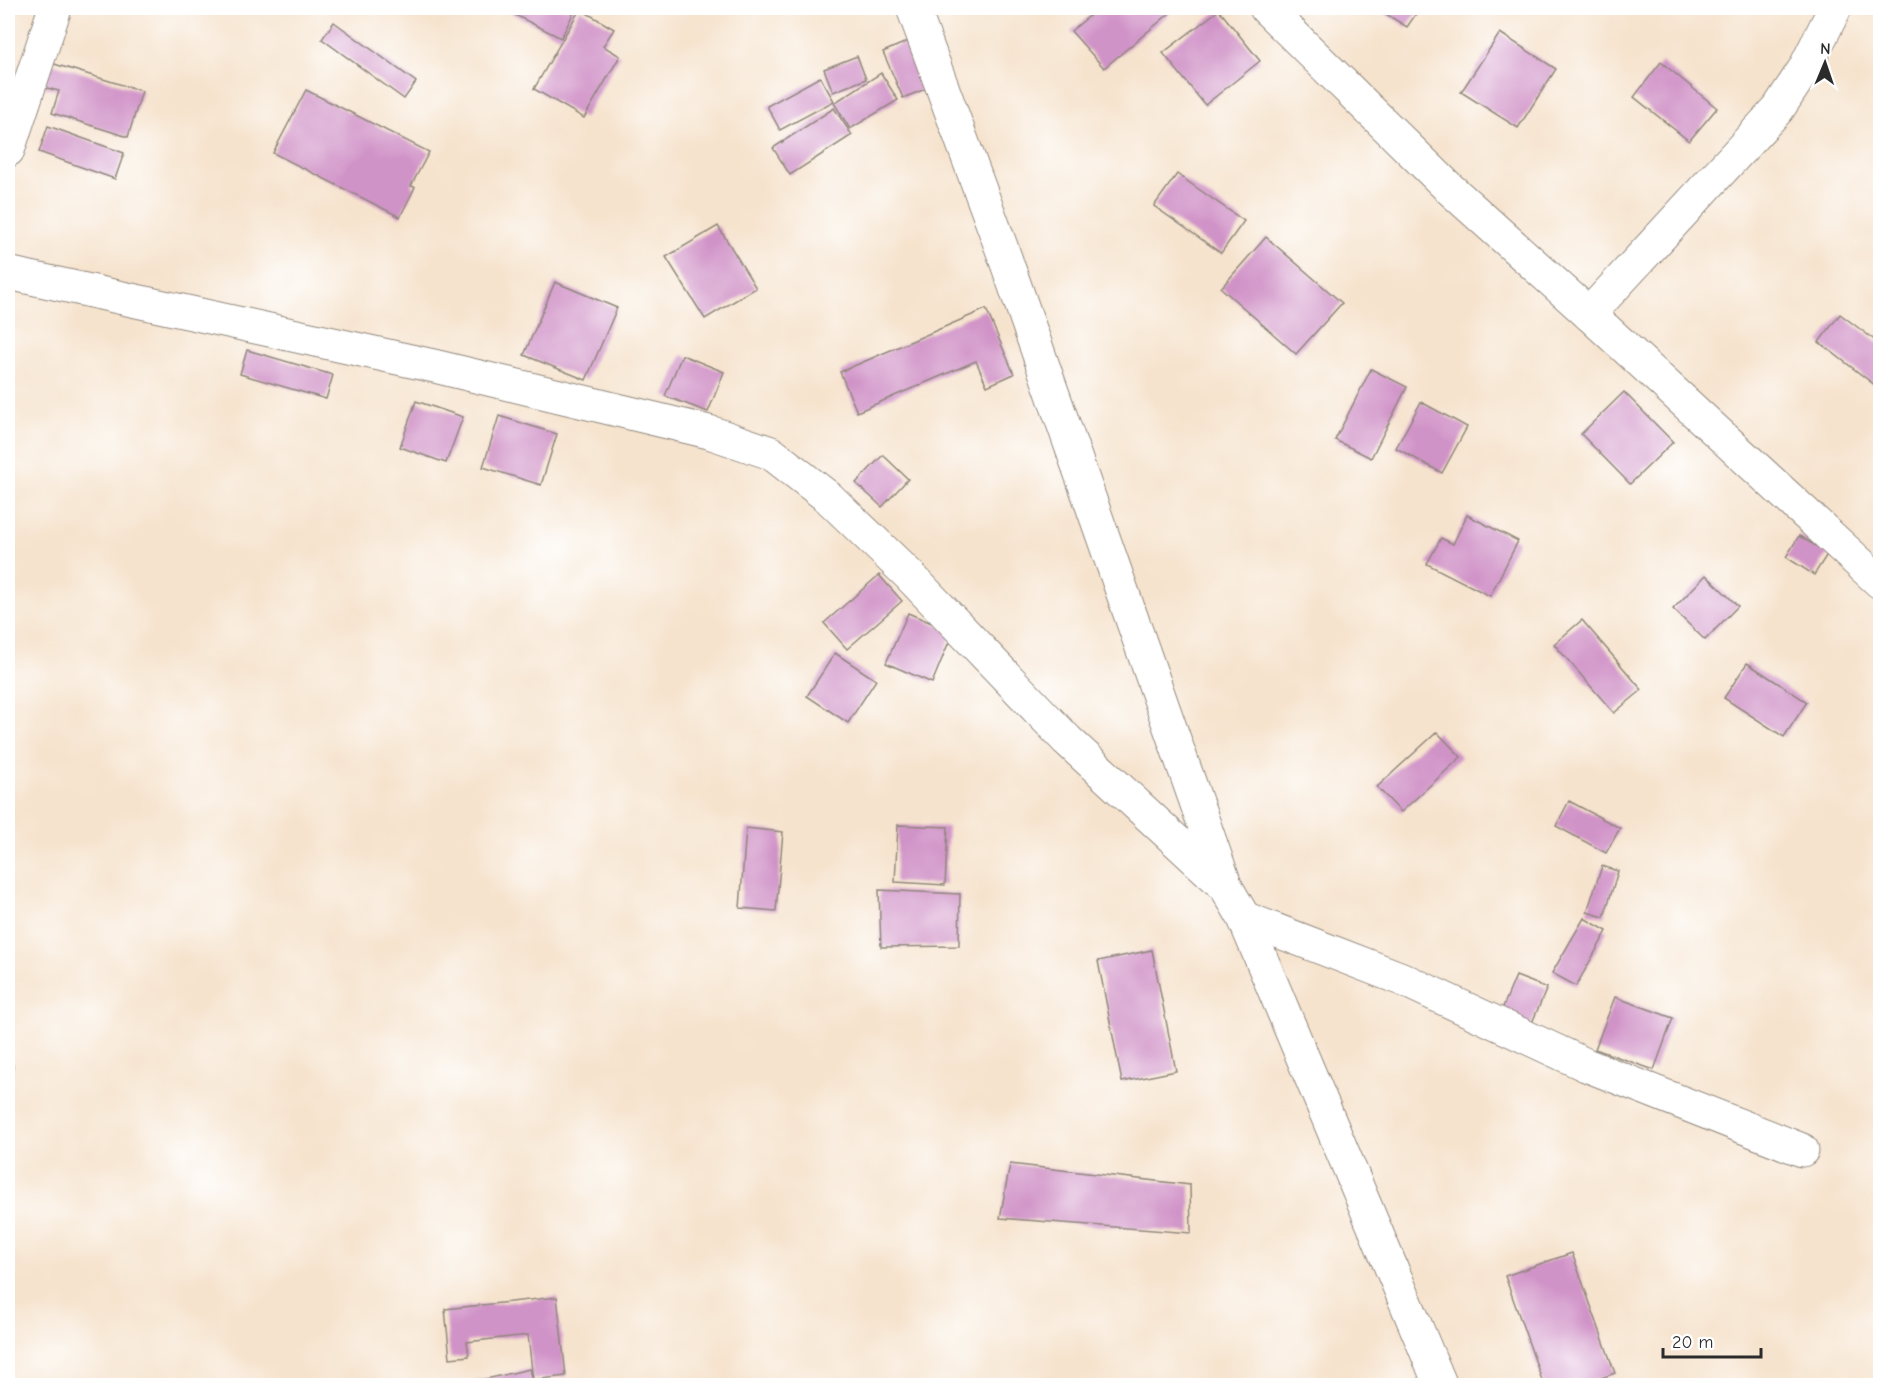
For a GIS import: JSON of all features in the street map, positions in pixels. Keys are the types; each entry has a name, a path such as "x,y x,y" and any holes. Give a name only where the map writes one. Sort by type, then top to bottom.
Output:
{"street":[{"path":"8,150 55,8"},
{"path":"913,8 1003,252 1226,886 1244,918 1441,1386"},
{"path":"1266,8 1449,188 1881,582"},
{"path":"1589,314 1778,109 1805,68 1835,8"},
{"path":"8,273 469,375 710,432 771,453 837,505 908,574 1067,740 1226,886"},
{"path":"1244,918 1402,979 1586,1065 1802,1150"}],"building":[{"path":"501,8 576,8 561,38"},
{"path":"1099,8 1176,8 1104,68 1071,31"},
{"path":"1376,8 1420,8 1407,27"},
{"path":"580,9 614,29 603,46 620,56 584,118 534,89"},
{"path":"1219,10 1260,61 1205,105 1163,53"},
{"path":"334,22 416,82 404,99 322,39"},
{"path":"1500,33 1556,69 1518,128 1461,92"},
{"path":"918,37 938,84 903,98 883,52"},
{"path":"857,56 866,79 833,92 824,69"},
{"path":"1661,62 1717,108 1689,141 1634,97"},
{"path":"51,63 142,91 128,137 52,113 59,91 43,87"},
{"path":"881,73 898,100 850,129 834,103"},
{"path":"820,77 834,101 780,130 767,106"},
{"path":"306,90 429,152 411,186 415,187 400,217 273,153"},
{"path":"834,108 852,135 790,175 773,148"},
{"path":"48,126 124,153 115,179 39,152"},
{"path":"1177,174 1244,221 1221,253 1154,206"},
{"path":"718,226 756,288 705,319 666,257"},
{"path":"1266,237 1342,303 1296,354 1221,288"},
{"path":"555,282 617,308 586,380 524,355"},
{"path":"986,309 1014,374 987,386 976,361 857,412 840,372"},
{"path":"1840,314 1880,344 1880,389 1819,342"},
{"path":"247,350 333,375 326,399 240,374"},
{"path":"682,355 724,372 708,412 665,396"},
{"path":"1371,369 1407,387 1371,458 1335,440"},
{"path":"1624,392 1673,442 1630,484 1581,434"},
{"path":"416,401 463,417 446,463 400,447"},
{"path":"1421,402 1467,427 1442,473 1396,448"},
{"path":"499,416 557,434 541,485 483,467"},
{"path":"883,455 908,479 882,507 856,483"},
{"path":"1467,515 1518,541 1490,596 1427,564 1441,538 1453,544"},
{"path":"1799,536 1828,553 1814,575 1786,557"},
{"path":"879,575 902,601 847,649 824,623"},
{"path":"1706,575 1738,606 1705,640 1673,609"},
{"path":"908,613 953,632 932,683 886,663"},
{"path":"1582,620 1642,690 1614,713 1554,644"},
{"path":"835,653 876,680 848,723 807,696"},
{"path":"1747,663 1807,702 1784,737 1724,698"},
{"path":"1437,732 1461,757 1401,812 1377,787"},
{"path":"1569,801 1620,828 1606,853 1556,826"},
{"path":"898,825 948,827 945,885 895,882"},
{"path":"746,828 783,832 776,911 740,908"},
{"path":"1602,866 1618,871 1604,917 1587,912"},
{"path":"879,890 960,894 959,946 881,947"},
{"path":"1584,918 1607,931 1576,986 1552,973"},
{"path":"1152,950 1176,1071 1122,1082 1098,961"},
{"path":"1516,976 1547,988 1528,1032 1498,1019"},
{"path":"1615,997 1673,1018 1654,1070 1595,1049"},
{"path":"8,1064 13,1065 9,1098 8,1098"},
{"path":"1010,1164 1190,1185 1191,1233 1000,1218"},
{"path":"1572,1253 1615,1373 1580,1386 1544,1386 1505,1276"},
{"path":"557,1297 566,1376 533,1380 528,1335 467,1342 469,1356 450,1358 445,1309"},
{"path":"530,1369 534,1386 459,1386 459,1385"}]}
